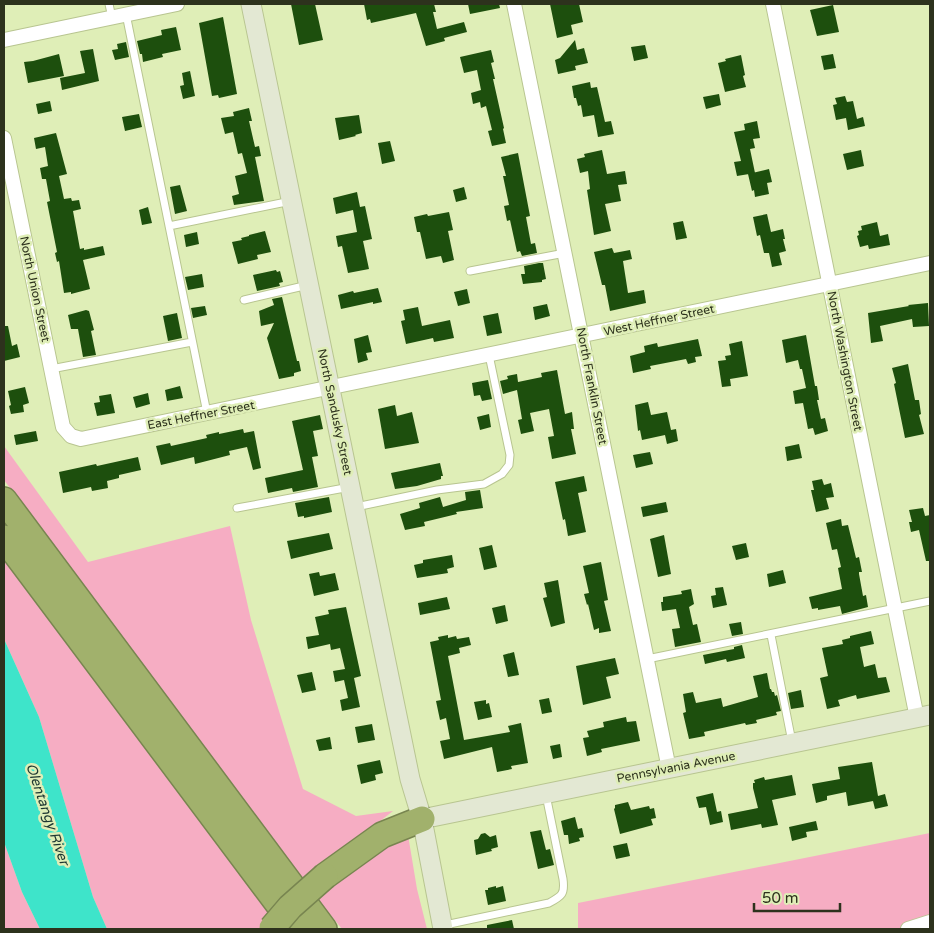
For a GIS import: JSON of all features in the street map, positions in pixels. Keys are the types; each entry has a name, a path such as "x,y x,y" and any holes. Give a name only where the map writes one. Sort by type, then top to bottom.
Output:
{"highway":[{"path":"4,500 324,929"},
{"path":"4,538 297,929"},
{"path":"272,929 290,907 325,876 382,835 422,819"}],"street":[{"path":"4,40 116,12 177,4"},
{"name":"North Sandusky Street","path":"251,4 410,779 422,819 442,928"},
{"name":"North Franklin Street","path":"514,4 669,768"},
{"name":"North Washington Street","path":"773,4 895,608 923,717"},
{"name":"North Union Street","path":"4,138 63,427 72,436"},
{"name":"West Heffner Street","path":"330,388 930,263"},
{"name":"East Heffner Street","path":"72,436 82,439 330,388"},
{"name":"Pennsylvania Avenue","path":"422,819 923,717"},
{"path":"908,929 930,922"}],"lane":[{"path":"116,12 169,226 207,414"},
{"path":"169,226 292,201"},
{"path":"470,270 565,253"},
{"path":"244,300 309,285"},
{"path":"51,369 192,342"},
{"path":"354,507 437,490 484,484 502,474 509,465 510,455 489,355"},
{"path":"237,508 350,487"},
{"path":"647,659 930,601"},
{"path":"771,635 792,744"},
{"path":"442,928 549,903 560,897 565,890 564,879 546,794"}],"shaded area":[{"path":"4,446 88,562 230,526 251,620 303,789 356,816 393,811 304,881 4,480"},
{"path":"4,555 283,929 107,929 93,897 39,717 4,639"},
{"path":"930,833 930,916 900,929 578,929 578,903"},
{"path":"408,835 417,889 427,929 342,929 315,896 379,851"},
{"path":"4,842 22,892 40,929 4,929"}],"water":[{"name":"Olentangy River","path":"4,639 39,717 93,897 107,929 40,929 22,892 4,842"}],"building":[{"path":"291,4 315,4 323,40 299,45"},
{"path":"364,4 434,4 436,12 433,12 437,29 464,22 467,32 444,38 445,41 426,46 416,13 371,23 370,19 367,20"},
{"path":"468,4 499,4 500,8 470,14"},
{"path":"550,4 579,4 583,22 571,25 573,34 557,38"},
{"path":"833,5 839,32 817,36 810,10"},
{"path":"223,17 237,94 219,98 218,95 212,96 199,23"},
{"path":"176,27 181,50 162,54 163,57 143,62 137,41 162,35 161,30"},
{"path":"575,40 577,50 584,48 588,63 575,66 576,70 558,74 555,60 560,58"},
{"path":"126,42 129,57 115,60 112,50 118,49 117,44"},
{"path":"645,45 648,58 634,61 631,47"},
{"path":"93,49 99,81 62,90 60,78 85,73 80,51"},
{"path":"491,50 494,62 491,63 495,79 493,79 506,143 492,146 488,131 492,130 486,106 481,108 480,102 473,104 471,93 481,90 477,70 464,73 460,57"},
{"path":"59,54 64,76 28,83 24,62"},
{"path":"833,54 836,68 824,70 821,56"},
{"path":"741,55 746,87 725,92 718,63"},
{"path":"190,71 195,96 183,99 180,86 184,85 182,73"},
{"path":"590,82 591,88 597,87 605,122 611,121 614,134 598,137 594,115 583,117 581,105 578,106 576,98 574,98 572,86"},
{"path":"719,94 721,105 706,109 703,97"},
{"path":"845,96 847,102 853,101 857,119 863,117 865,126 848,130 846,118 836,120 833,105 837,104 835,98"},
{"path":"50,101 52,111 38,114 36,104"},
{"path":"249,108 252,121 249,121 255,147 259,146 261,156 255,157 264,201 234,205 232,196 239,194 235,176 247,173 242,153 238,154 233,132 225,134 221,118 234,116 233,112"},
{"path":"139,114 142,127 125,131 122,117"},
{"path":"359,115 362,133 339,140 335,118"},
{"path":"757,121 760,138 753,139 755,148 750,149 755,173 737,176 734,162 741,161 734,132 745,130 744,124"},
{"path":"56,133 67,174 59,176 64,199 79,200 81,209 73,211 80,249 84,248 84,250 103,246 105,255 83,260 90,289 71,294 71,292 64,293 59,261 57,262 55,253 57,252 47,202 50,201 46,179 42,179 40,168 48,166 45,147 36,149 34,138"},
{"path":"390,141 395,161 382,164 378,143"},
{"path":"602,150 607,174 625,171 627,184 618,185 621,201 605,204 611,231 594,235 587,190 590,189 588,171 580,173 577,159 585,157 584,154"},
{"path":"861,150 864,166 847,170 843,154"},
{"path":"518,153 530,216 526,217 531,244 535,243 537,253 522,256 520,251 517,252 510,220 507,221 504,206 509,205 503,176 506,176 501,157"},
{"path":"769,169 772,182 767,183 769,194 755,197 748,174"},
{"path":"180,185 187,211 175,214 170,187"},
{"path":"464,187 467,199 456,202 453,190"},
{"path":"357,192 360,207 365,206 372,239 363,241 369,269 348,273 342,246 338,247 336,236 357,232 353,210 336,214 333,198"},
{"path":"148,207 152,223 142,225 139,210"},
{"path":"449,212 453,230 448,231 454,260 443,263 441,256 426,259 420,232 417,232 414,217"},
{"path":"767,214 771,232 783,229 785,239 783,239 786,251 779,253 782,265 772,267 769,253 764,253 760,235 757,236 753,217"},
{"path":"683,221 687,238 676,240 673,223"},
{"path":"877,222 880,236 888,234 890,245 869,249 868,245 860,247 857,236 859,235 858,231 862,230 861,226"},
{"path":"265,231 271,252 257,255 258,259 238,264 232,242"},
{"path":"197,232 199,244 186,247 184,235"},
{"path":"612,248 614,253 630,250 632,259 623,261 628,293 644,290 646,303 610,311 605,285 602,285 594,252"},
{"path":"543,263 546,279 542,280 542,282 523,284 521,274 525,274 524,266"},
{"path":"276,270 277,272 280,271 283,282 279,283 280,286 257,291 253,275"},
{"path":"202,274 204,287 188,290 185,277"},
{"path":"378,288 382,302 373,304 373,302 341,309 338,295"},
{"path":"467,289 470,303 458,306 454,292"},
{"path":"282,297 301,371 294,373 294,376 279,379 267,338 274,323 261,326 259,311 274,305 272,299"},
{"path":"928,303 929,326 913,327 912,319 880,326 883,341 871,343 868,313"},
{"path":"547,304 550,316 535,320 533,307"},
{"path":"205,306 207,315 193,318 191,308"},
{"path":"418,307 422,326 450,320 454,338 434,342 433,338 406,344 401,321 405,320 403,310"},
{"path":"86,310 89,311 94,330 91,331 96,355 83,357 78,329 71,329 68,315"},
{"path":"177,313 182,338 168,341 163,316"},
{"path":"498,313 502,333 487,336 483,316"},
{"path":"4,326 8,326 12,346 17,344 20,357 4,361"},
{"path":"368,335 372,352 366,353 368,360 358,363 354,339"},
{"path":"806,335 815,386 817,386 819,400 817,400 821,419 825,418 828,431 815,435 813,428 808,429 803,403 795,404 793,391 806,388 802,369 800,369 798,360 786,363 782,340"},
{"path":"698,339 702,356 695,357 696,362 688,364 686,359 650,366 651,369 633,373 630,356 645,352 644,346 657,343 658,347"},
{"path":"742,341 748,376 730,379 731,386 722,387 718,361 726,360 725,356 731,355 729,344"},
{"path":"908,364 915,400 919,400 921,414 919,415 924,434 905,438 892,368"},
{"path":"557,370 565,414 572,412 574,429 571,429 576,454 552,459 548,437 554,436 549,409 530,413 534,431 521,434 518,420 522,419 517,390 503,394 500,381 508,379 507,376 517,374 518,382 542,377 541,373"},
{"path":"488,380 492,399 482,401 480,395 474,396 472,383"},
{"path":"180,386 183,398 167,401 165,390"},
{"path":"25,387 29,403 23,405 24,412 11,414 8,391"},
{"path":"148,393 150,404 136,408 133,397"},
{"path":"111,394 115,413 97,416 94,403 100,402 99,396"},
{"path":"648,402 651,415 667,412 671,430 676,429 678,441 667,444 665,435 642,440 640,430 638,431 635,405"},
{"path":"395,405 397,416 412,412 419,443 385,449 378,409"},
{"path":"489,414 491,427 480,430 477,417"},
{"path":"320,415 323,429 313,431 318,456 312,457 318,487 293,492 292,488 268,493 265,478 303,470 292,421"},
{"path":"243,429 244,433 254,431 261,468 253,470 247,447 229,451 230,455 195,464 194,457 161,465 156,446 170,443 171,446 207,438 206,435"},
{"path":"36,431 38,441 16,445 14,435"},
{"path":"799,444 802,458 787,461 785,447"},
{"path":"650,452 653,464 636,468 633,455"},
{"path":"138,457 141,470 119,475 119,478 107,481 108,488 92,491 91,487 63,493 59,472"},
{"path":"440,463 443,476 441,476 441,479 417,486 395,489 391,473"},
{"path":"584,476 587,491 578,493 586,532 568,536 555,482"},
{"path":"822,479 824,485 831,483 834,497 826,498 829,509 816,512 811,490 814,490 812,481"},
{"path":"480,490 483,508 456,512 457,514 424,522 425,526 405,530 400,514 420,508 419,503 440,497 443,507 466,500 465,492"},
{"path":"329,497 332,512 304,518 304,516 298,517 295,503"},
{"path":"666,502 668,512 643,517 641,507"},
{"path":"923,508 925,516 930,515 930,561 926,561 919,530 911,532 909,522 912,522 909,510"},
{"path":"841,519 842,526 848,525 856,558 859,557 862,572 859,572 859,574 863,596 866,595 868,607 842,614 840,606 818,610 818,608 812,609 809,597 842,589 838,568 841,567 837,549 832,550 826,523"},
{"path":"329,533 333,549 291,559 287,541"},
{"path":"664,535 671,574 658,577 650,539"},
{"path":"746,543 749,557 736,560 732,546"},
{"path":"492,545 497,567 484,570 479,548"},
{"path":"452,555 454,567 447,569 448,573 417,578 414,565 423,563 423,560"},
{"path":"601,562 608,600 604,601 611,631 599,633 599,628 594,630 584,594 589,593 583,566"},
{"path":"783,570 786,583 769,587 767,574"},
{"path":"319,572 320,576 335,573 339,590 314,596 309,574"},
{"path":"558,580 565,623 551,627 543,598 547,597 544,583"},
{"path":"723,587 727,605 713,608 711,596 716,595 715,588"},
{"path":"691,589 694,604 689,607 693,625 697,624 701,642 675,647 672,629 680,628 676,609 662,611 661,602 663,602 663,597 682,594 681,591"},
{"path":"447,597 450,609 420,615 418,603"},
{"path":"505,605 508,621 496,624 492,608"},
{"path":"346,607 361,676 354,678 360,707 342,711 340,700 348,698 344,680 335,682 333,671 345,669 340,648 331,650 330,644 308,649 306,637 319,635 315,617 329,614 328,610"},
{"path":"741,622 743,634 732,636 729,624"},
{"path":"871,631 874,644 860,647 864,667 875,664 878,678 886,677 890,692 857,699 856,695 838,700 840,706 827,709 820,678 828,676 822,648 843,644 842,640 850,638 850,636"},
{"path":"448,635 448,638 456,636 457,639 469,637 471,645 459,648 460,653 448,656 464,740 510,732 508,726 521,723 528,763 511,766 512,769 497,772 492,747 444,759 440,741 450,739 446,718 440,720 436,701 441,700 430,642 439,640 438,637"},
{"path":"742,645 745,658 727,662 726,659 705,664 703,655 734,649 734,647"},
{"path":"514,652 519,675 508,677 503,655"},
{"path":"615,658 619,674 606,677 611,698 583,705 576,666"},
{"path":"312,672 316,690 302,693 297,675"},
{"path":"767,673 770,689 774,692 775,696 777,695 781,711 776,712 777,715 756,720 757,723 746,725 745,723 704,732 705,736 689,739 683,713 686,712 683,694 693,692 696,703 721,698 723,707 758,697 753,676"},
{"path":"801,690 804,707 791,709 788,693"},
{"path":"549,698 552,712 542,714 539,700"},
{"path":"486,700 486,704 489,703 492,717 478,720 474,702"},
{"path":"626,717 627,722 636,721 640,741 601,749 602,752 587,756 583,738 589,737 587,731 604,727 603,722"},
{"path":"372,724 375,740 358,743 355,727"},
{"path":"330,737 332,749 319,751 316,740"},
{"path":"560,744 562,757 553,759 550,746"},
{"path":"380,760 383,773 375,775 376,780 361,784 357,765"},
{"path":"872,762 878,796 885,794 888,806 875,809 873,801 848,806 846,792 827,796 827,800 816,803 812,784 840,779 838,767"},
{"path":"792,775 796,795 772,800 778,825 762,828 761,824 731,830 728,814 758,808 753,788 754,780 764,777 765,780"},
{"path":"713,793 717,812 721,811 723,822 710,825 706,807 699,808 696,797"},
{"path":"628,802 631,810 649,806 650,809 654,808 656,818 651,819 653,825 620,834 614,809 615,805"},
{"path":"575,817 578,829 582,828 584,837 579,838 580,841 569,844 568,835 564,835 561,821"},
{"path":"816,821 818,830 806,832 807,837 792,841 789,827"},
{"path":"541,830 546,850 550,849 554,865 538,869 530,832"},
{"path":"485,833 490,837 496,835 498,847 491,849 492,851 476,855 474,840"},
{"path":"627,843 630,856 616,859 613,846"},
{"path":"496,886 496,888 503,886 506,901 488,905 485,890"},
{"path":"512,920 514,929 487,929 487,925"}]}
